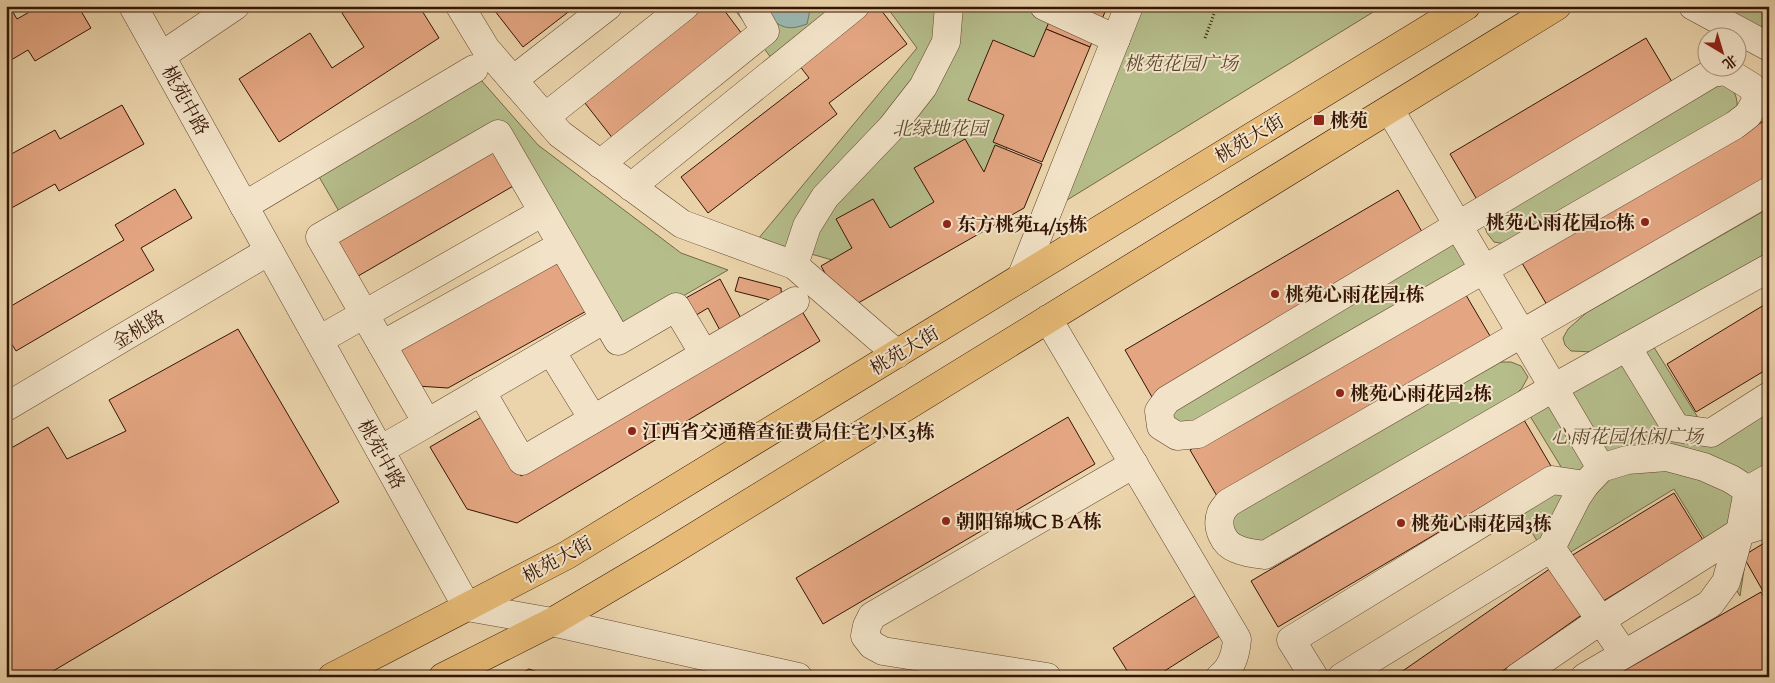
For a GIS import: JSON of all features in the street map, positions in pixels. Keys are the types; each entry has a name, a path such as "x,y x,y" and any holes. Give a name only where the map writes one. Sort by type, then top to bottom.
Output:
{"main road":[{"name":"桃苑大街","path":"332,677 567,555 1466,6"},
{"path":"443,677 552,622 668,553 1557,6"}],"street":[{"name":"桃苑中路","path":"133,6 467,607"},
{"path":"161,56 235,6"},
{"path":"460,6 486,49 560,134 682,224 794,265 897,354"},
{"path":"513,80 608,6"},
{"path":"545,117 685,6"},
{"path":"600,164 765,31 752,8 753,6"},
{"path":"631,187 855,6"},
{"path":"794,265 807,226 825,197 891,128 923,87 946,42 949,6"},
{"path":"1044,6 1116,39"},
{"path":"1020,278 1129,6"},
{"path":"1693,6 1769,48"},
{"path":"244,206 474,69"},
{"path":"1726,72 1752,87 1757,99 1748,115 1735,125 1483,269 1198,434 1177,436 1161,426 1159,411 1167,400 1712,73 1726,72"},
{"path":"1390,110 1553,388 1593,476"},
{"path":"427,423 320,237 498,134 618,341 676,307 704,354"},
{"path":"1766,276 1627,347 1553,388 1265,555 1235,549 1226,542 1220,532 1221,513 1228,503 1769,191"},
{"path":"319,340 543,212"},
{"path":"382,345 562,245"},
{"name":"金桃路","path":"6,407 269,250"},
{"path":"481,391 522,461 795,301"},
{"path":"1048,319 1237,639 1236,652 1226,673 1220,677"},
{"path":"380,450 605,320"},
{"path":"1627,347 1676,428 1710,433 1769,396"},
{"path":"552,351 593,419"},
{"path":"1704,467 1710,433"},
{"path":"1314,677 1292,640 1552,480 1593,476 1626,460 1667,457 1704,467 1731,478 1758,484"},
{"path":"1047,677 883,651 872,645 865,636 867,626 872,616 1134,464"},
{"path":"1342,677 1551,548 1576,497 1593,476"},
{"path":"1758,484 1769,514"},
{"path":"1585,677 1710,604 1726,582 1740,532 1758,484"},
{"path":"1518,677 1601,620 1740,532 1769,522"},
{"path":"1551,548 1624,654"},
{"path":"467,607 552,622 798,677"}],"path":[{"path":"1205,38 1217,6"}],"green space":[{"path":"732,6 839,6 772,59"},
{"name":"北绿地花园","path":"886,6 1070,6 995,174 850,265 758,239 917,48"},
{"name":"桃苑花园广场","path":"1143,6 1383,6 1059,205"},
{"path":"1717,6 1769,6 1769,35"},
{"path":"481,80 538,145 681,253 728,270 621,332 498,121 340,213 318,175"},
{"path":"1725,83 1735,95 1737,110 1506,244 1494,242 1487,233 1484,225 1717,84"},
{"path":"1769,208 1769,252 1594,352 1571,351 1565,345 1563,338 1568,329 1586,313"},
{"path":"1448,245 1456,245 1468,260 1465,270 1191,429 1172,422 1173,408"},
{"name":"心雨花园休闲广场","path":"1650,341 1702,424 1769,383 1769,472 1758,479 1740,596 1674,489 1551,564 1513,501 1563,470 1530,416"},
{"path":"1511,362 1521,366 1528,377 1522,388 1511,399 1260,543 1240,537 1232,530 1235,508 1486,364"}],"water":[{"path":"821,6 810,10 807,24 792,28 784,27 771,20 768,7"}],"building":[{"path":"40,6 78,6 91,28 35,61 28,50 6,63 6,9 10,7 17,19"},
{"path":"353,6 419,6 439,38 279,142 239,79 310,33 332,68 364,47 342,13"},
{"path":"491,6 576,6 523,47"},
{"path":"699,6 721,6 745,38 614,140 581,98"},
{"path":"878,6 907,44 829,103 837,114 708,213 681,177 809,78 799,65"},
{"path":"1056,6 1093,6 1105,12 1090,47 1046,29"},
{"path":"1046,29 1090,47 1042,162 993,142 1004,115 968,100 993,40 1034,57"},
{"path":"1646,38 1675,87 1479,203 1450,154"},
{"path":"122,105 144,144 59,191 55,184 6,211 6,157 55,130 60,139"},
{"name":"桃苑心雨花园10栋","path":"1769,118 1769,181 1550,310 1522,263"},
{"name":"东方桃苑14/15栋","path":"965,139 984,172 995,145 1042,164 1024,208 846,310 821,266 852,248 836,219 873,199 890,228 934,202 914,168"},
{"path":"494,148 515,185 353,279 332,243"},
{"path":"175,189 192,218 141,248 154,270 16,351 6,335 6,309 124,240 115,225"},
{"name":"桃苑心雨花园1栋","path":"1398,190 1425,237 1152,397 1125,350"},
{"path":"558,251 590,309 448,388 417,386 393,344"},
{"path":"739,277 781,288 782,303 735,291"},
{"path":"720,279 743,322 722,334 708,308 693,317 684,299"},
{"name":"桃苑心雨花园2栋","path":"1463,290 1490,336 1217,496 1190,450"},
{"path":"1769,302 1769,368 1696,412 1667,364"},
{"name":"江西省交通稽查征费局住宅小区3栋","path":"800,308 820,341 517,523 467,509 430,447 485,415 521,476"},
{"path":"238,329 339,502 43,677 6,677 6,451 48,427 67,459 126,431 109,400"},
{"name":"朝阳锦城C B A栋","path":"1068,417 1095,464 823,624 796,578"},
{"name":"桃苑心雨花园3栋","path":"1524,420 1551,466 1278,627 1251,581"},
{"path":"1674,493 1703,540 1600,603 1571,556"},
{"path":"1769,540 1769,600 1768,600 1743,556"},
{"path":"1551,568 1583,614 1494,677 1394,677"},
{"path":"1201,592 1226,632 1155,677 1131,677 1113,648"},
{"path":"1761,592 1769,606 1769,670 1756,677 1613,677"},
{"path":"529,669 551,677 514,677"}],"place":[{"name":"桃苑","path":"1319,120"},
{"name":"桃苑心雨花园10栋","path":"1645,222"},
{"name":"东方桃苑14/15栋","path":"947,224"},
{"name":"桃苑心雨花园1栋","path":"1275,294"},
{"name":"桃苑心雨花园2栋","path":"1340,393"},
{"name":"江西省交通稽查征费局住宅小区3栋","path":"632,431"},
{"name":"朝阳锦城C B A栋","path":"946,521"},
{"name":"桃苑心雨花园3栋","path":"1401,523"}]}
